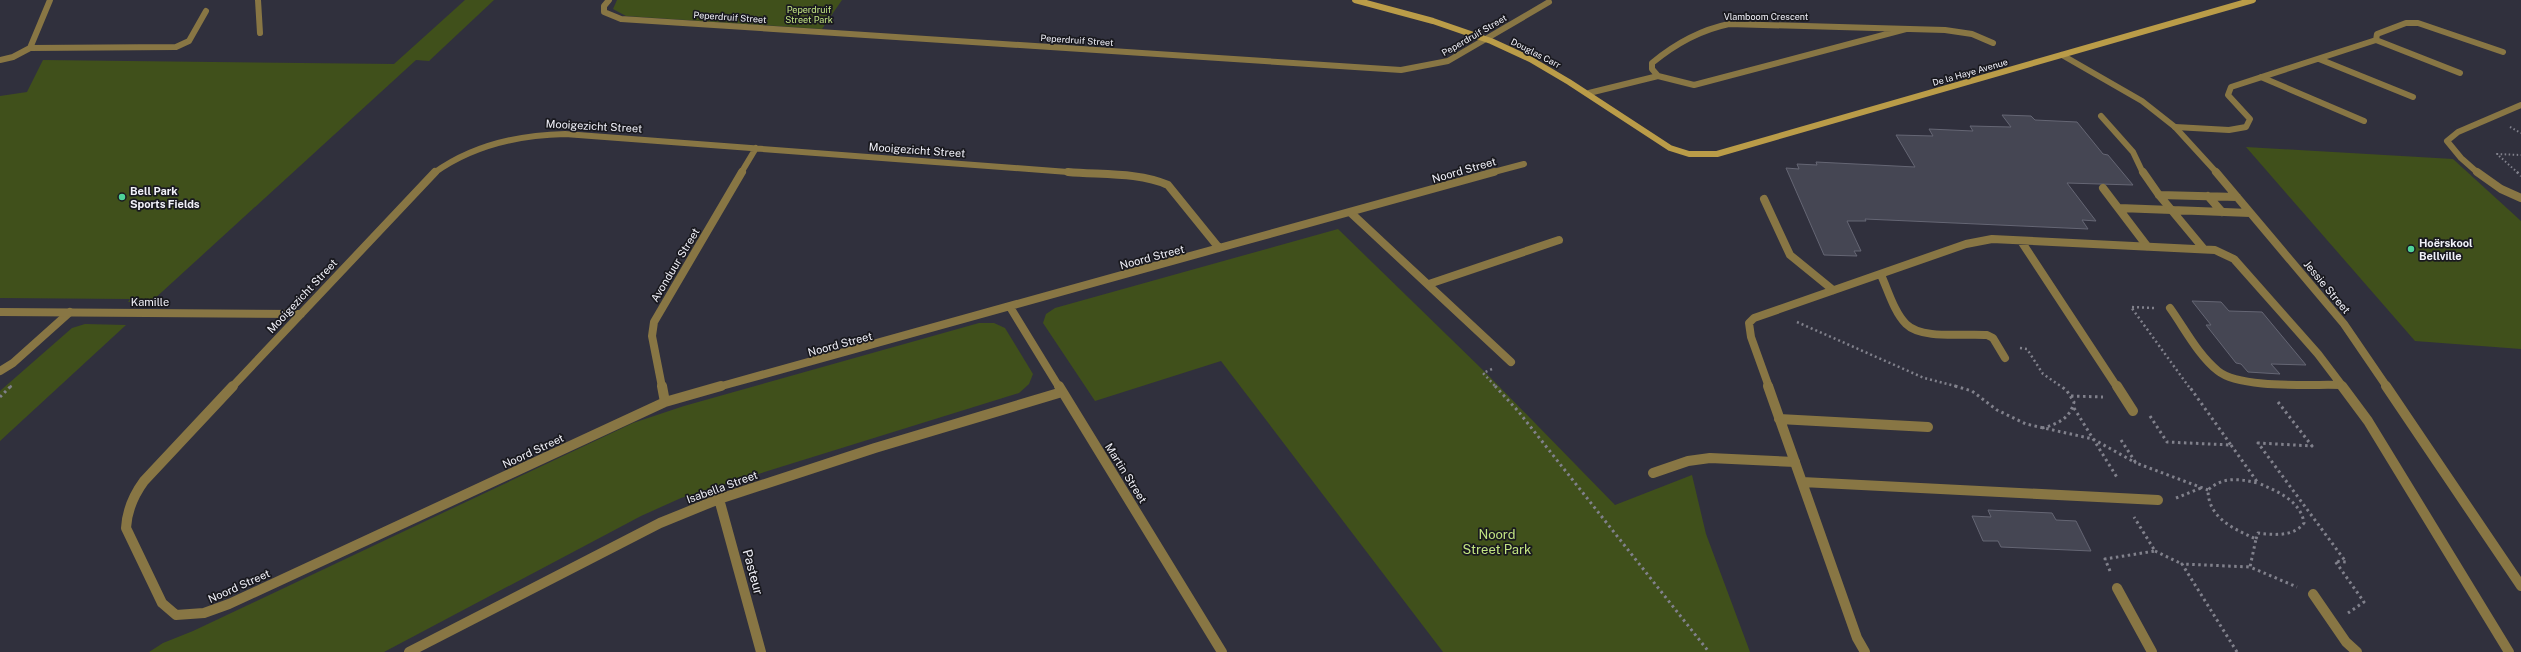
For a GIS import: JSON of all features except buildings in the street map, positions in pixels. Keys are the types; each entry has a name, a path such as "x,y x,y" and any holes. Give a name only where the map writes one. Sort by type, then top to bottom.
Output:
{"street":[{"path":"30,48 50,0"},
{"path":"258,0 260,33"},
{"name":"Peperdruif Street","path":"608,0 604,6 604,12 621,19 1391,70 1416,69 1440,64 1549,2"},
{"name":"Douglas Carr","path":"1355,0 1485,39 1540,64 1589,93 1664,145 1692,155"},
{"name":"De la Haye Avenue","path":"1692,155 1716,154 2253,0"},
{"path":"0,60 13,57 30,48 176,47 189,41 206,11"},
{"name":"Vlamboom Crescent","path":"1658,76 1652,69 1652,63 1659,56 1714,26 1754,23 1961,32 1993,43"},
{"path":"2376,40 2377,34 2406,23 2418,23 2503,52"},
{"name":"Vlamboom Crescent","path":"1589,93 1658,76 1694,85 1906,29"},
{"path":"2175,127 2229,130 2246,127 2250,119 2230,98 2228,92 2231,87 2376,40 2460,73"},
{"name":"Jessie Street","path":"2062,55 2118,85 2175,127 2237,197 2344,324 2521,586"},
{"path":"2319,59 2413,96"},
{"path":"2262,77 2364,121"},
{"path":"2521,105 2458,132 2450,137 2448,141 2452,149 2489,182 2521,198"},
{"path":"2101,116 2133,152 2141,170 2159,195 2203,248"},
{"name":"Mooigezicht Street","path":"187,616 176,615 162,603 126,528 126,516 130,504 144,480 429,177 448,162 487,145 534,135 565,134 1157,180 1168,185 1220,250"},
{"name":"Avonduur Street","path":"665,402 652,336 654,322 756,148"},
{"name":"Noord Street","path":"187,616 204,613 229,604 665,402 1220,250 1524,164"},
{"path":"2103,188 2147,246"},
{"path":"2159,195 2237,197"},
{"path":"2208,196 2222,212"},
{"path":"1764,199 1790,255 1833,290"},
{"path":"2119,208 2250,213"},
{"path":"1352,213 1511,362"},
{"path":"1865,652 1857,638 1748,328 1754,318 1881,275 1966,244 1992,239 2203,248 2215,250 2234,260 2318,354 2368,421 2509,652"},
{"path":"1429,284 1559,240"},
{"path":"2021,241 2133,410"},
{"path":"1881,275 1904,321 1912,329 1926,332 1987,335 1993,338 2005,358"},
{"name":"Martin Street","path":"1010,307 1222,652"},
{"path":"2170,308 2220,373 2237,380 2341,385"},
{"name":"Kamille","path":"0,312 301,314"},
{"path":"0,371 13,363 70,312"},
{"name":"Isabella Street","path":"409,652 660,523 719,499 883,445 1062,392"},
{"path":"1779,419 1928,426"},
{"path":"1653,473 1688,461 1710,458 1795,462"},
{"path":"1802,482 2158,500"},
{"name":"Pasteur","path":"719,499 761,652"},
{"path":"2117,588 2152,652"},
{"path":"2313,594 2333,623 2357,652"}],"path":[{"path":"2521,155 2497,154 2521,176"},
{"path":"2170,308 2131,307 2258,483"},
{"path":"1777,310 1809,329 1834,340 1847,342 1890,364 1933,380 1972,391 2011,418 2040,429 2092,439 2136,463 2208,490"},
{"path":"1999,348 2027,349 2043,374 2062,386 2071,396 2074,402 2073,408 2064,419 2040,429"},
{"path":"1511,362 1483,373 1484,376 1518,411 1709,652"},
{"path":"2261,382 2312,446 2258,443 2346,562 2335,561 2364,602 2333,623"},
{"path":"2071,396 2125,398"},
{"path":"2073,408 2126,498 2155,551"},
{"path":"2133,410 2147,411 2167,442 2231,445"},
{"path":"2121,440 2136,463"},
{"path":"2250,567 2258,533 2283,536 2299,530 2302,524 2299,511 2285,497 2258,483 2226,480 2217,482 2208,490 2207,497 2214,512 2231,527 2256,539"},
{"path":"2158,500 2187,496 2201,488"},
{"path":"2299,511 2308,512"},
{"path":"2117,588 2105,559 2155,551 2182,564 2250,567 2313,594"},
{"path":"2182,564 2237,652"}],"green space":[{"name":"Bell Park Sports Fields","path":"465,0 494,0 429,61 416,60 152,301 128,302 130,299 0,298 0,96 27,92 43,60 394,64"},
{"name":"Peperdruif Street Park","path":"617,0 842,0 822,29 626,16 613,9"},
{"name":"Hoërskool Bellville","path":"2246,147 2453,159 2521,221 2521,349 2415,341"},
{"name":"Noord Street Park","path":"1338,229 1488,375 1615,505 1692,475 1706,534 1750,652 1443,652 1221,361 1095,401 1043,323 1046,314 1055,308"},
{"path":"979,323 994,323 1005,328 1033,374 1029,384 1019,393 681,498 641,516 384,652 149,652 163,643 193,631 633,423 684,406"},
{"path":"85,324 126,325 0,441 0,391 72,328"}],"place":[{"name":"Bell Park Sports Fields","path":"122,197"},
{"name":"Hoërskool Bellville","path":"2411,249"}]}
